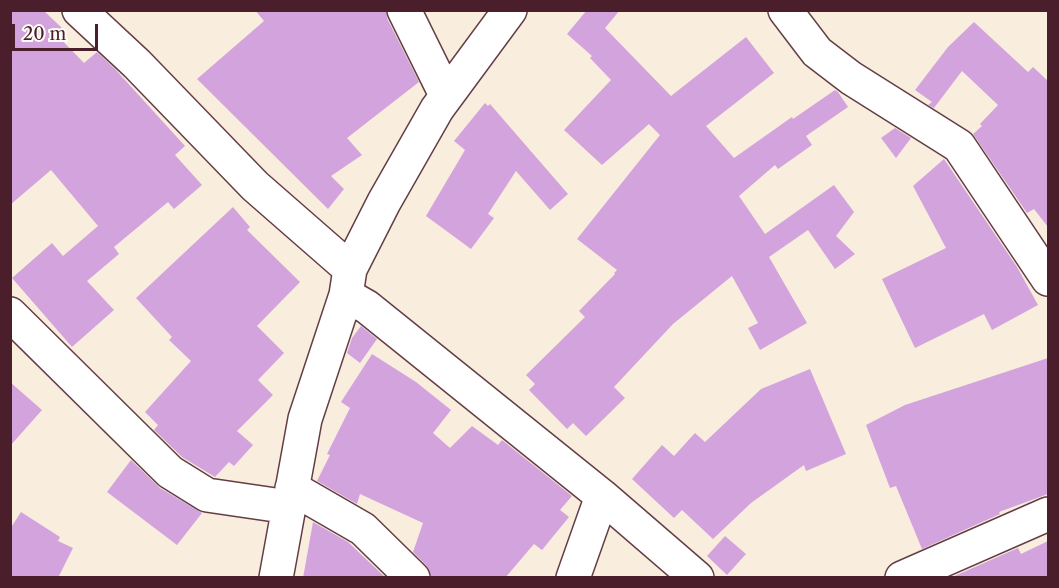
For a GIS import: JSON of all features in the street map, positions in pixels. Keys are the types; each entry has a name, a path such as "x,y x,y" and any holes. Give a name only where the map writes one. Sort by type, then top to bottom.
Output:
{"street":[{"path":"79,10 137,64 348,282 367,307 602,496 697,578"},
{"path":"404,10 446,95"},
{"path":"276,578 305,419 348,282 384,202 446,95 510,10"},
{"path":"785,10 817,52 851,78 959,146 1048,279"},
{"path":"10,314 170,472 207,495 291,498 363,529 413,578"},
{"path":"573,578 602,496"},
{"path":"902,578 1048,514"}],"building":[{"path":"10,10 43,10 62,28 56,34 84,63 97,52 185,146 175,155 202,185 174,209 168,202 114,247 119,254 87,281 114,310 72,347 12,278 52,243 63,256 98,226 51,170 10,205"},
{"path":"255,10 386,10 387,18 419,82 347,138 362,155 331,176 344,189 328,209 197,79 264,21"},
{"path":"587,10 620,10 605,28 671,96 746,37 774,73 706,126 734,158 792,117 793,119 835,90 838,92 848,107 806,136 812,145 778,169 775,165 739,196 765,234 834,185 854,212 836,236 855,254 835,269 808,230 769,257 807,323 760,350 748,328 758,323 732,276 673,324 614,387 625,398 586,436 573,423 567,429 529,390 535,384 526,375 585,317 579,311 615,274 617,270 577,239 660,135 649,124 602,165 564,130 611,80 590,58 592,56 567,34"},
{"path":"974,22 1028,72 1033,67 1048,81 1048,227 1034,209 1027,213 973,134 998,105 962,71 934,108 928,105 932,102 915,90 948,47"},
{"path":"485,103 488,106 490,104 568,194 550,210 516,171 488,214 494,218 471,249 426,216 465,150 454,141"},
{"path":"895,128 911,138 896,158 881,138"},
{"path":"944,159 1017,267 1038,305 992,330 984,314 915,348 882,279 946,248 913,186"},
{"path":"233,207 250,227 247,230 300,282 257,326 284,353 258,380 273,395 237,431 253,445 234,466 229,462 215,477 182,457 154,430 158,425 145,412 191,361 169,340 172,337 136,298"},
{"path":"361,326 377,339 360,363 347,353 352,338"},
{"path":"372,354 416,382 451,410 433,433 450,448 472,426 498,445 502,440 572,496 560,510 569,517 542,550 534,544 505,578 431,578 426,565 413,552 423,523 360,494 357,504 317,481 330,455 327,454 350,408 341,402"},
{"path":"1048,358 1048,494 999,512 1000,514 922,549 896,486 890,488 866,425 905,405"},
{"path":"810,369 846,454 806,471 804,465 751,503 713,539 682,510 674,518 632,479 662,445 674,456 695,433 705,442 761,389"},
{"path":"10,382 42,410 10,446"},
{"path":"131,460 160,488 202,513 177,545 107,492"},
{"path":"21,512 60,537 58,541 73,548 58,578 10,578 10,529"},
{"path":"313,522 348,542 386,578 303,578"},
{"path":"725,536 746,554 727,575 707,556"},
{"path":"1048,541 1048,578 950,578 1018,548 1021,554"}]}
